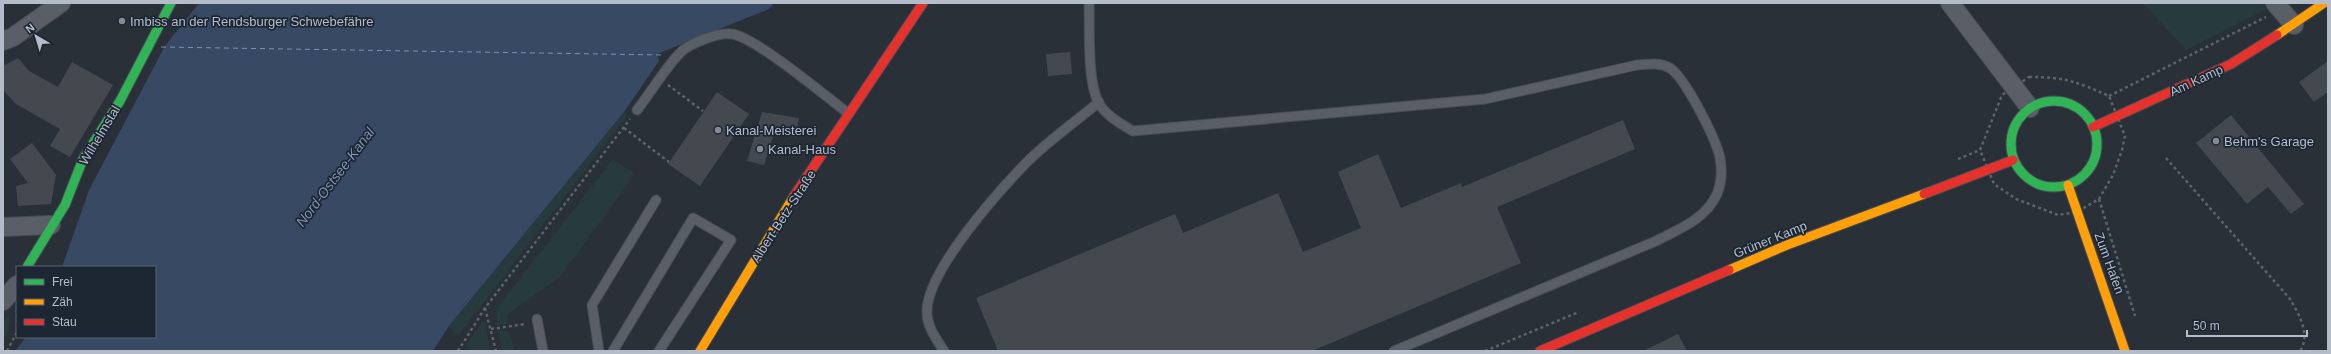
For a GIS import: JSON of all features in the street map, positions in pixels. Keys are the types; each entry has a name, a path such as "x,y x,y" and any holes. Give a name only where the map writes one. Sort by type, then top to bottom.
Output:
{"street":[{"path":"3,42 13,38 61,3"},
{"name":"Wilhelmstal","path":"28,266 51,225 65,205 83,159 120,101 171,3"},
{"name":"Albert-Betz-Straße","path":"700,351 780,217 923,3"},
{"path":"1950,3 2030,108"},
{"name":"Am Kamp","path":"2093,127 2231,64 2294,25 2324,3"},
{"path":"2278,6 2294,25"},
{"path":"2060,101 2074,106 2085,114 2093,127 2097,141 2096,155 2090,168 2080,178 2068,185 2055,187 2042,186 2028,179 2013,160 2010,143 2014,128 2020,117 2030,108 2046,102 2060,101"},
{"name":"Grüner Kamp","path":"1540,351 1787,245 2013,160"},
{"name":"Zum Hafen","path":"2068,185 2125,351"},
{"path":"3,227 51,225"},
{"path":"3,301 16,286"}],"lane":[{"path":"1089,3 1093,82 1099,102 1114,120 1133,131 1486,99 1637,65 1656,64 1670,68 1683,82 1702,115 1719,156 1722,174 1717,194 1708,209 1696,220 1656,241 1394,351"},
{"path":"637,110 679,52 704,39 731,34 742,37 762,49 849,114"},
{"path":"944,351 933,334 927,314 929,293 943,266 977,220 1026,162 1099,102"},
{"path":"598,351 592,305 656,200"},
{"path":"613,351 693,218 732,240 659,351"},
{"path":"538,320 543,351"}],"path":[{"path":"2109,96 2278,6"},
{"path":"2029,77 2058,77 2081,83 2109,96 2125,136 2122,150 2113,175 2099,199 2078,212 2058,215 2016,199 1994,184 1980,150 2002,95 2029,77"},
{"path":"660,79 703,111"},
{"path":"458,351 485,308 637,110"},
{"path":"624,128 669,162"},
{"path":"2166,158 2290,299 2299,314 2304,332 2304,345 2300,351"},
{"path":"2099,199 2136,320"},
{"path":"485,308 496,351"},
{"path":"491,329 538,320"},
{"path":"7,351 16,334"}],"green space":[{"path":"2143,3 2262,3 2267,9 2186,50"},
{"path":"624,112 627,116 458,336 449,326"},
{"path":"613,159 635,174 560,277 507,315 508,324 497,325 496,309"},
{"path":"11,313 8,331 3,340 3,323"},
{"path":"485,319 490,351 469,351 466,345"},
{"path":"498,331 509,331 515,351 502,351"}],"water":[{"name":"Nord-Ostsee-Kanal","path":"199,3 774,3 769,9 657,54 659,61 624,112 449,326 433,351 15,351 25,338 156,338 156,266 62,266 89,190 165,46"}],"building":[{"path":"1070,52 1072,74 1048,76 1046,54"},
{"path":"18,58 29,71 58,87 72,62 113,85 70,157 50,146 60,129 16,104 3,90 3,66"},
{"path":"2328,61 2328,92 2314,102 2299,82"},
{"path":"717,92 749,114 700,186 668,164"},
{"name":"Kanal-Haus","path":"762,112 799,118 796,137 774,134 764,165 747,161"},
{"path":"2231,115 2304,204 2291,214 2268,187 2247,204 2196,143"},
{"path":"1623,120 1635,149 1497,207 1521,263 1312,351 998,351 976,298 1175,214 1183,233 1278,193 1303,252 1361,228 1338,172 1378,154 1401,208 1461,183 1462,187"},
{"path":"32,143 56,175 51,204 18,206 16,186 28,183 10,159"},
{"path":"1678,334 1687,351 1643,351"}],"ferry route":[{"path":"161,47 664,55"}],"traffic: fast":[{"path":"28,266 65,205 83,159 120,101 171,3"},
{"path":"2054,101 2070,104 2078,108 2090,120 2094,128 2097,144 2094,160 2090,168 2078,180 2070,184 2054,187 2038,184 2030,180 2018,168 2014,160 2011,144 2014,128 2018,120 2030,108 2038,104 2054,101"}],"traffic: slow":[{"path":"2277,35 2324,3"},
{"path":"2068,185 2125,351"},
{"path":"1729,270 1787,245 1924,194"},
{"path":"700,351 794,196"}],"traffic: jam":[{"path":"794,196 923,3"},
{"path":"2093,127 2231,64 2277,35"},
{"path":"1924,194 2013,160"},
{"path":"1540,351 1729,270"}],"place":[{"name":"Imbiss an der Rendsburger Schwebefähre","path":"122,21"},
{"name":"Kanal-Meisterei","path":"718,130"},
{"name":"Behm's Garage","path":"2216,141"},
{"name":"Kanal-Haus","path":"760,149"}]}
